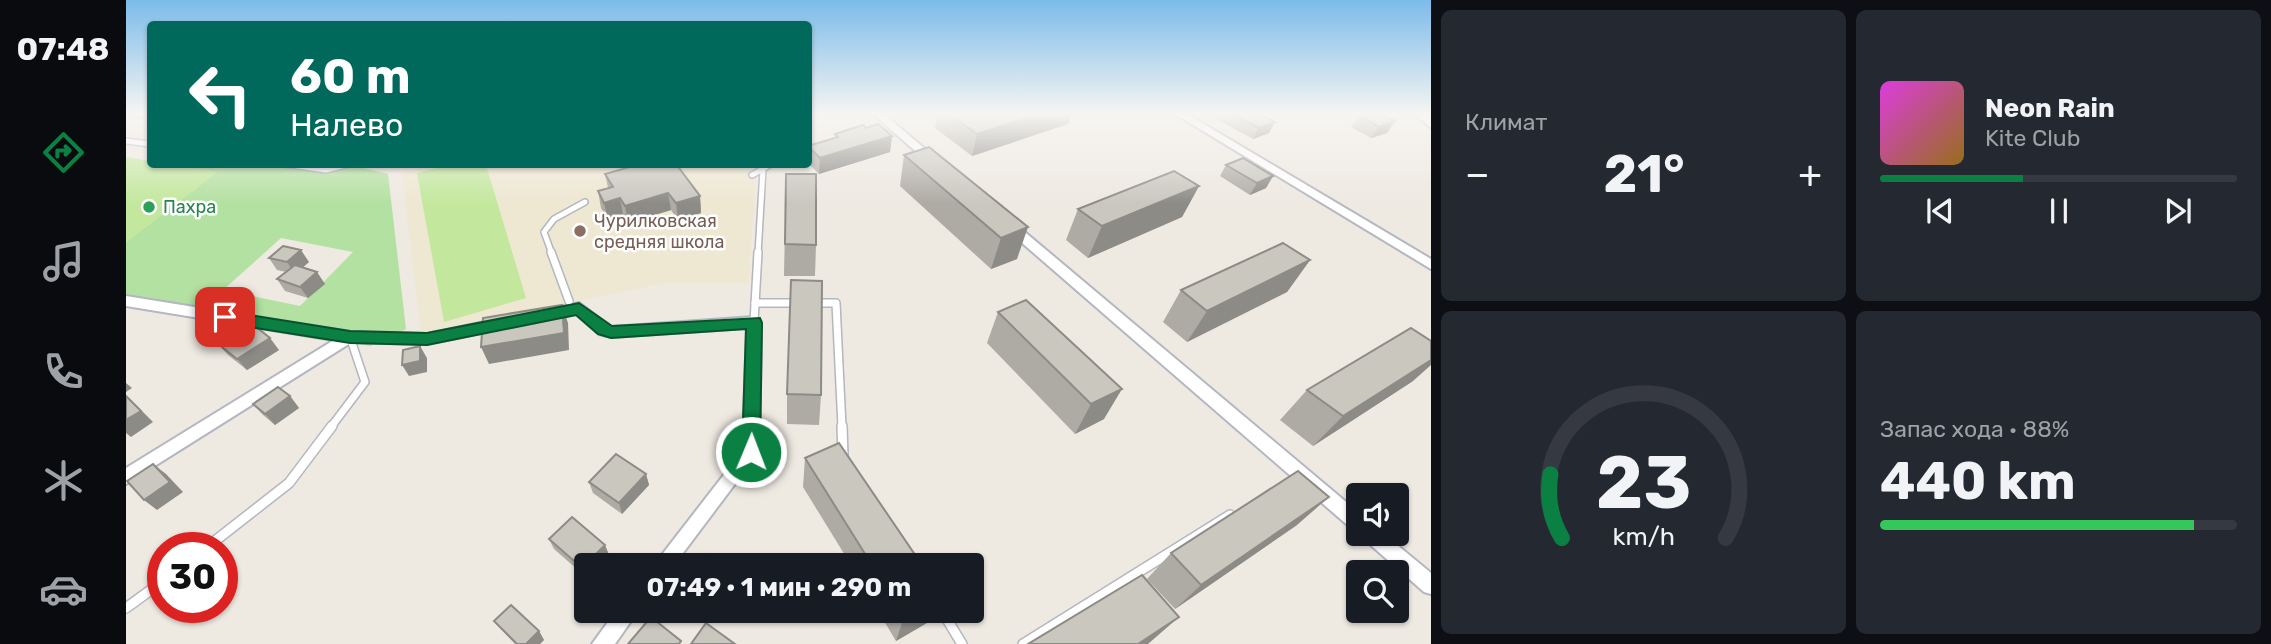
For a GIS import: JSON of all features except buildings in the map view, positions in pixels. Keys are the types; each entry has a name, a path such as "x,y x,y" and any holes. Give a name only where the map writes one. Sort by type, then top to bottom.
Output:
{"street":[{"path":"913,144 947,173"},
{"path":"1230,144 1431,265"},
{"path":"998,216 1293,476 1346,514"},
{"path":"126,301 350,337 427,339 579,308 604,330 611,332 754,323 751,452 672,553"},
{"path":"126,477 350,337"},
{"path":"1385,546 1431,585"},
{"path":"602,644 619,623"}],"lane":[{"path":"309,168 343,168"},
{"path":"752,175 763,169"},
{"path":"754,323 763,169"},
{"path":"569,301 544,232 554,219 585,202"},
{"path":"755,303 836,303 843,456 850,467"},
{"path":"226,532 289,483 365,382 350,337"},
{"path":"1023,644 1240,509"},
{"path":"126,608 147,593"},
{"path":"949,623 962,644"}],"shaded area":[{"name":"Чурилковская средняя школа","path":"420,168 743,168 756,179 748,283 665,283 421,333 402,173"}],"green space":[{"name":"Пахра","path":"126,157 147,160 147,168 191,168 218,172 126,242"},
{"path":"191,168 365,168 388,174 406,329 370,346 126,302 126,242 217,172","holes":["281,238 353,252 300,306 223,290"]},
{"path":"436,168 487,168 526,298 444,322 417,173"}],"place":[{"name":"Пахра","path":"149,207"},
{"name":"Чурилковская средняя школа","path":"580,231"}],"route":[{"path":"225,317 350,337 427,339 579,308 604,330 611,332 754,323 751,452"}]}
